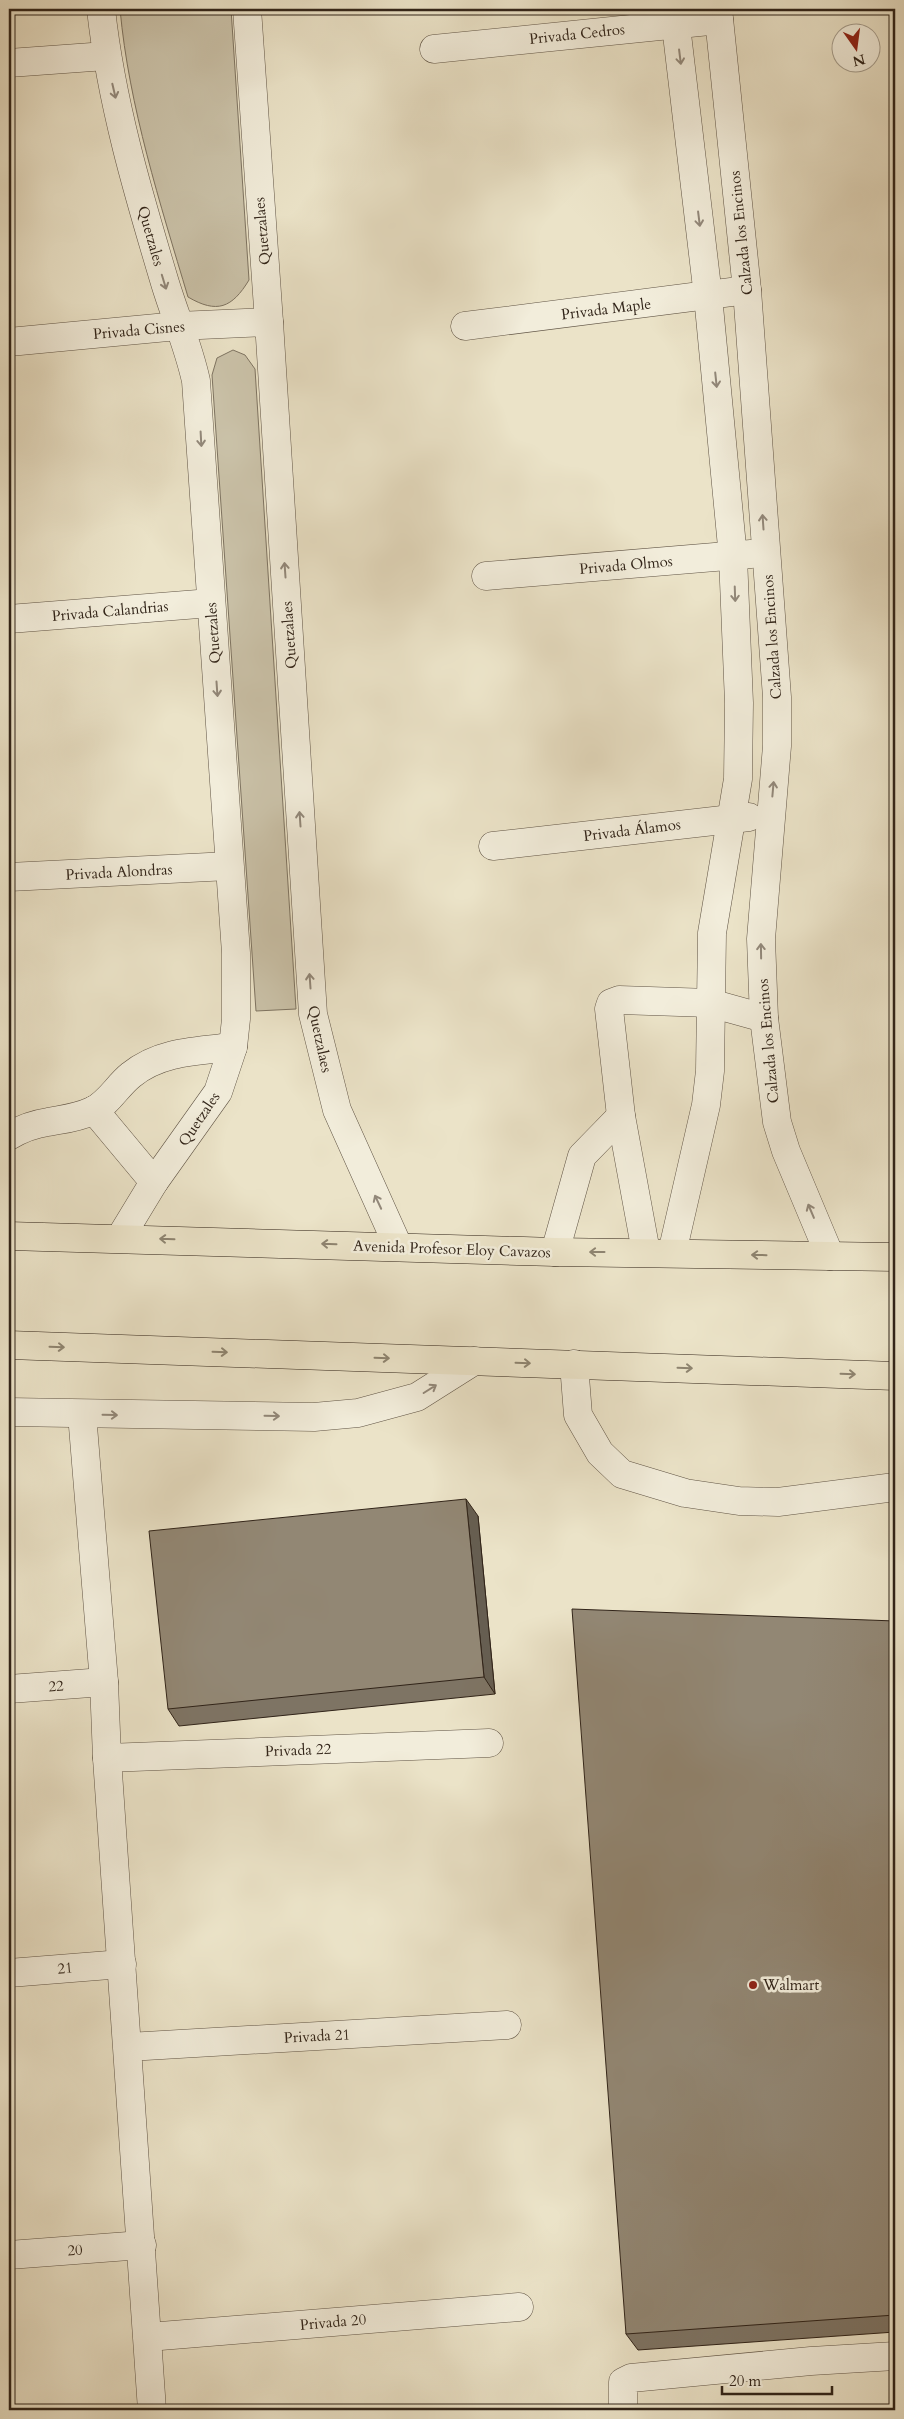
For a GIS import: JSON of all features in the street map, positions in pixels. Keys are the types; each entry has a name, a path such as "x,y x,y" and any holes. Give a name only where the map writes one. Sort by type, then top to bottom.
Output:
{"main road":[{"name":"Avenida Profesor Eloy Cavazos","path":"9,1236 555,1252 895,1257"},
{"path":"9,1345 895,1376"}],"street":[{"name":"Quetzales","path":"101,9 106,56 130,161 178,326 190,352 196,381 236,954 236,1019 233,1047 218,1092 154,1182 120,1238"},
{"name":"Quetzalaes","path":"247,9 313,1014 337,1110 398,1246"},
{"name":"Privada Cedros","path":"434,49 675,16 719,14"},
{"name":"Calzada los Encinos","path":"719,14 747,290 765,552 775,647 776,746 761,939 764,1018 777,1122 786,1152 830,1256"},
{"path":"659,1253 706,1106 710,1071 712,933 738,779 739,711 733,557 708,296 675,16"},
{"path":"9,62 106,56"},
{"name":"Privada Maple","path":"465,326 747,290"},
{"name":"Privada Cisnes","path":"9,342 178,326 269,322"},
{"name":"Privada Olmos","path":"486,576 733,557 765,552"},
{"name":"Privada Calandrias","path":"9,619 211,603"},
{"name":"Privada Álamos","path":"493,846 732,818 770,817"},
{"name":"Privada Alondras","path":"9,877 229,866"},
{"path":"659,1253 621,1116 609,1009 611,1003 619,1000 710,1003 764,1018"},
{"path":"9,1136 26,1127 66,1120 94,1110 106,1101 132,1074 153,1061 180,1052 233,1047"},
{"path":"94,1110 154,1182"},
{"path":"555,1252 582,1156 621,1116"},
{"path":"9,1412 314,1417 358,1413 417,1397 474,1361"},
{"path":"574,1364 578,1415 600,1453 622,1474 685,1493 739,1501 778,1502 895,1487"},
{"path":"82,1414 104,1682 107,1758 152,2410"},
{"name":"22","path":"9,1689 104,1682"},
{"name":"Privada 22","path":"107,1758 489,1743"},
{"name":"21","path":"9,1973 122,1964"},
{"name":"Privada 21","path":"128,2047 507,2025"},
{"name":"20","path":"9,2255 142,2245"},
{"name":"Privada 20","path":"148,2337 518,2307"},
{"path":"623,2410 623,2382 631,2378 811,2361 895,2356"}],"shaded area":[{"path":"120,9 231,9 249,280 236,297 223,305 207,305 188,297 138,118 124,46"},
{"path":"233,350 245,355 255,369 296,1009 256,1011 212,375 217,358"}],"building":[{"path":"466,1499 484,1677 168,1709 149,1531"},
{"name":"Walmart","path":"572,1609 895,1621 895,2315 626,2334"}],"place":[{"name":"Walmart","path":"753,1985"}]}
